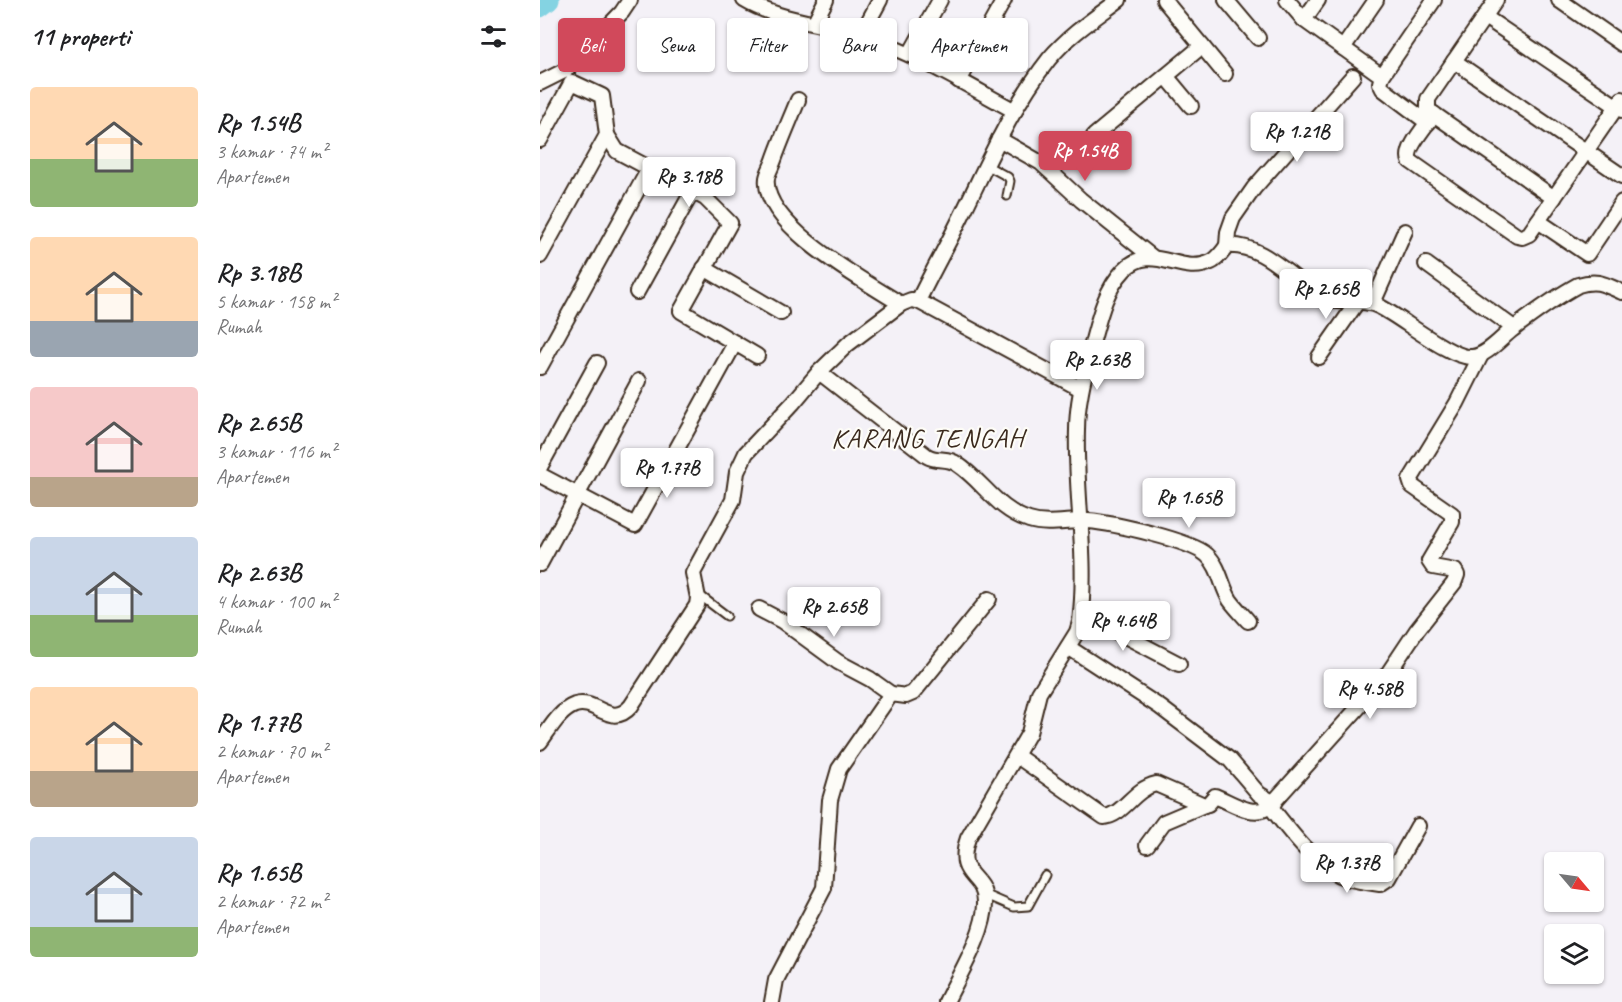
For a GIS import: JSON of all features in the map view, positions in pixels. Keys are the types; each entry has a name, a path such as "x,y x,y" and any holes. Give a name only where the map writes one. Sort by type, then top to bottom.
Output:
{"street":[{"path":"540,82 566,70 622,12 630,0"},
{"path":"744,0 768,5 820,25"},
{"path":"814,23 826,0"},
{"path":"870,18 880,0"},
{"path":"930,18 940,0"},
{"path":"959,81 1004,0"},
{"path":"918,301 1015,111 1061,46 1079,29 1119,0"},
{"path":"1164,0 1225,74"},
{"path":"1226,0 1258,38"},
{"path":"1287,0 1304,20 1382,76"},
{"path":"1304,20 1318,0"},
{"path":"1343,48 1376,0"},
{"path":"1434,0 1382,76 1380,83 1383,89 1554,198"},
{"path":"1431,118 1428,99 1497,0"},
{"path":"1559,0 1622,44"},
{"path":"1431,118 1409,150 1410,162 1517,236 1522,237 1529,234 1620,105 1485,17"},
{"path":"1094,136 1202,46"},
{"path":"1454,61 1622,176"},
{"path":"943,72 1015,111"},
{"path":"1166,76 1191,106"},
{"path":"999,139 1041,163 1081,200 1152,257 1184,265 1201,266 1212,262 1227,246 1228,232 1233,218 1249,196 1267,172 1353,76"},
{"path":"540,140 572,82 602,96 607,135 617,152 705,198 729,223 681,311 757,356"},
{"path":"798,100 769,172 768,186 774,203 782,218 814,247 901,304"},
{"path":"540,256 607,135"},
{"path":"540,367 649,169"},
{"path":"636,292 692,192"},
{"path":"1538,221 1587,254 1622,202"},
{"path":"1319,357 1366,302 1405,231"},
{"path":"1227,246 1242,247 1264,256 1325,299 1366,302 1459,354 1473,357 1481,354 1514,328 1578,285 1590,281 1599,282 1622,292"},
{"path":"946,1002 980,930 986,903 984,894 965,866 964,852 968,838 1029,733 1039,693 1077,632 1081,613 1083,544 1079,521 1077,427 1081,389 1101,311 1112,284 1125,269 1135,261 1152,257"},
{"path":"1426,264 1514,328"},
{"path":"704,268 781,313"},
{"path":"540,742 562,713 574,705 586,704 610,714 620,714 628,710 694,612 698,594 693,573 733,500 736,472 742,458 819,372 848,344 901,304 911,300 918,301 1081,389"},
{"path":"540,475 634,525 735,343"},
{"path":"1147,845 1164,822 1208,804 1215,796 1257,811 1272,805 1386,678 1417,630 1455,583 1457,575 1455,571 1433,567 1429,561 1452,522 1452,514 1412,486 1410,480 1457,403 1481,354"},
{"path":"540,467 597,363"},
{"path":"819,372 933,460 956,462 988,494 1019,516 1030,521 1046,523 1079,521 1102,523 1150,533 1185,544 1206,554 1218,572 1230,599 1248,621"},
{"path":"540,564 639,381"},
{"path":"759,609 782,621 838,662 870,679 891,694 906,696 913,693 989,598"},
{"path":"1081,613 1179,664"},
{"path":"1068,647 1160,707 1230,759 1259,794 1272,805 1295,837 1328,868 1339,875 1380,884 1389,878 1418,826"},
{"path":"772,1002 776,980 816,908 824,888 831,800 839,769 877,711 891,694"},
{"path":"1017,756 1104,818 1116,812 1137,793 1156,784 1204,805"}],"lane":[{"path":"986,165 1008,177 1010,181 1007,196"},
{"path":"698,594 727,616"},
{"path":"984,894 1014,907 1028,906 1045,875"}],"waterway":[{"path":"540,7 549,0"}],"district":[{"name":"KARANG TENGAH","path":"928,438"}]}
